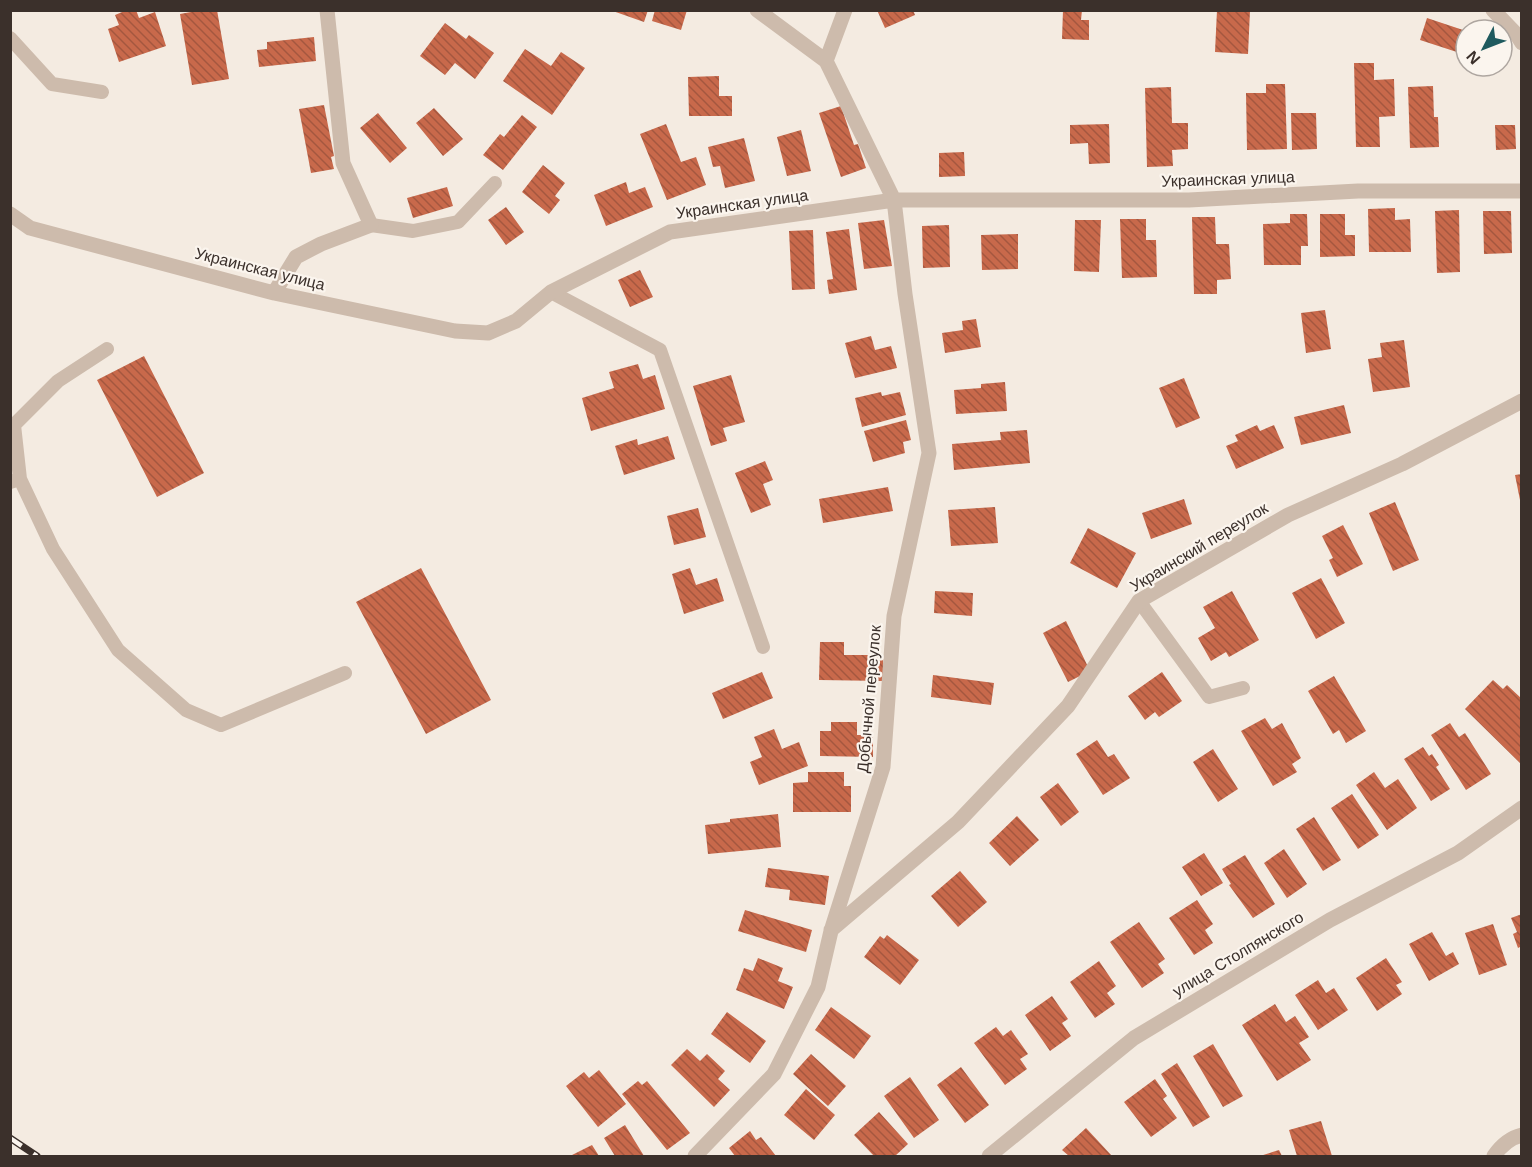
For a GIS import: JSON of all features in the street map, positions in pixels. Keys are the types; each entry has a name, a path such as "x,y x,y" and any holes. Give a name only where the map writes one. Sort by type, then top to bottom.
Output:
{"street":[{"path":"274,293 296,257 321,244 371,225 343,163 327,10"},
{"path":"757,10 826,61 845,10"},
{"path":"1493,10 1517,34 1521,42"},
{"name":"Добычной переулок","path":"695,1156 774,1074 818,987 831,931 884,767 894,616 929,453 905,294 894,200 826,61"},
{"name":"Украинская улица","path":"10,214 30,228 274,293 455,331 488,333 516,321 551,292 670,232 894,200 1190,200 1358,191 1521,191"},
{"name":"Украинский переулок","path":"831,931 958,822 1060,715 1139,601 1288,515 1402,464 1521,401"},
{"name":"улица Столпянского","path":"989,1156 1134,1038 1330,920 1458,853 1521,807"},
{"path":"1494,1156 1499,1149 1521,1135"}],"lane":[{"path":"10,38 52,84 102,92"},
{"path":"371,225 412,231 458,222 495,183"},
{"path":"551,292 660,350 764,647"},
{"path":"107,349 58,381 14,425 15,481 53,549 118,650 186,710 221,725 345,673"},
{"path":"1139,601 1209,697 1243,688"}],"building":[{"path":"127,10 136,10 139,18 155,12 166,46 119,62 108,29 119,25 115,15"},
{"path":"217,10 229,79 192,85 180,14"},
{"path":"610,10 648,10 644,22"},
{"path":"655,10 687,10 681,30 652,21"},
{"path":"877,10 913,10 915,15 885,28"},
{"path":"1063,10 1082,10 1081,20 1089,20 1089,40 1062,39"},
{"path":"1217,10 1250,11 1248,54 1215,52"},
{"path":"1427,18 1454,27 1454,51 1420,40"},
{"path":"445,23 466,39 469,35 494,53 475,79 455,63 445,75 420,56"},
{"path":"314,37 316,61 259,67 257,50 267,49 267,42"},
{"path":"525,49 551,66 561,52 585,68 552,115 503,81"},
{"path":"1354,63 1374,63 1374,80 1394,79 1395,116 1379,117 1380,147 1356,147"},
{"path":"719,76 719,96 732,96 732,116 689,116 688,77"},
{"path":"1266,84 1285,84 1287,149 1247,150 1246,93 1266,93"},
{"path":"1433,86 1434,117 1438,117 1439,147 1410,148 1408,87"},
{"path":"1171,87 1172,123 1188,123 1188,149 1172,150 1173,166 1147,167 1145,88"},
{"path":"324,105 334,156 331,157 334,169 311,173 299,109"},
{"path":"841,106 854,145 858,144 866,168 841,177 819,113"},
{"path":"434,108 463,139 443,156 416,123"},
{"path":"378,113 407,148 390,163 360,128"},
{"path":"1291,113 1316,113 1317,149 1292,150"},
{"path":"522,115 537,127 503,170 483,155 500,134 504,137"},
{"path":"666,124 681,162 696,157 706,185 667,200 640,134"},
{"path":"1109,124 1110,163 1089,164 1088,143 1070,144 1070,125"},
{"path":"1495,125 1515,125 1516,149 1496,150"},
{"path":"801,130 811,171 787,176 777,137"},
{"path":"744,138 755,181 725,188 720,166 713,167 708,147"},
{"path":"964,152 965,176 939,177 939,153"},
{"path":"543,165 565,183 555,196 560,200 549,214 522,192"},
{"path":"626,182 629,193 645,187 653,207 606,226 594,195"},
{"path":"447,187 453,206 413,218 407,198"},
{"path":"506,207 524,232 506,245 488,220"},
{"path":"1395,208 1395,220 1410,219 1411,252 1369,252 1368,209"},
{"path":"1459,210 1460,272 1437,273 1435,211"},
{"path":"1483,211 1511,211 1512,253 1484,254"},
{"path":"1290,214 1307,214 1308,246 1301,246 1301,265 1264,265 1263,224 1290,223"},
{"path":"1320,214 1345,214 1345,235 1355,235 1355,256 1320,257"},
{"path":"1192,217 1215,217 1216,244 1229,244 1231,279 1217,280 1217,294 1194,294"},
{"path":"1120,219 1146,219 1146,240 1156,240 1157,277 1122,278"},
{"path":"884,220 892,266 864,269 858,223"},
{"path":"1075,220 1101,220 1099,272 1074,271"},
{"path":"949,225 950,267 923,268 922,226"},
{"path":"849,229 857,290 829,294 827,280 833,279 826,232"},
{"path":"813,230 815,289 792,290 789,231"},
{"path":"1018,234 1018,269 982,270 981,235"},
{"path":"640,270 653,297 630,307 618,280"},
{"path":"1325,310 1331,349 1306,353 1301,313"},
{"path":"976,319 981,347 945,353 942,333 963,330 962,321"},
{"path":"871,336 875,350 891,346 897,368 855,378 845,343"},
{"path":"1404,340 1410,387 1373,392 1368,359 1382,357 1380,343"},
{"path":"144,356 204,473 157,497 97,380"},
{"path":"638,364 643,379 655,375 665,409 591,431 582,398 614,388 609,372"},
{"path":"731,375 745,422 723,428 727,441 711,446 693,386"},
{"path":"1184,378 1200,418 1176,428 1159,388"},
{"path":"1005,382 1007,411 956,414 954,390 981,388 981,384"},
{"path":"881,392 882,396 900,392 906,415 862,427 855,398"},
{"path":"1344,405 1351,433 1301,445 1294,417"},
{"path":"906,420 911,440 903,442 905,453 873,462 864,431"},
{"path":"1257,425 1260,431 1274,425 1284,448 1236,469 1226,446 1238,441 1235,435"},
{"path":"1027,430 1030,463 954,470 952,444 1001,440 1000,432"},
{"path":"668,436 675,459 624,475 615,446 637,439 638,445"},
{"path":"765,461 773,480 763,484 771,505 751,513 735,473"},
{"path":"1522,474 1522,500 1520,500 1515,475"},
{"path":"888,487 893,511 823,523 819,499"},
{"path":"1184,499 1192,524 1151,539 1142,513"},
{"path":"1395,502 1419,560 1393,571 1369,513"},
{"path":"995,507 998,543 951,546 948,510"},
{"path":"698,508 706,537 674,545 667,516"},
{"path":"1343,525 1363,564 1337,577 1329,560 1333,558 1322,536"},
{"path":"1088,528 1136,553 1117,588 1070,563"},
{"path":"421,568 491,700 426,734 356,602"},
{"path":"690,568 696,585 717,578 724,601 684,614 672,574"},
{"path":"1321,578 1345,623 1316,639 1292,593"},
{"path":"935,591 973,593 972,616 934,613"},
{"path":"1232,591 1259,640 1229,657 1226,652 1211,661 1198,638 1215,628 1203,607"},
{"path":"1066,621 1090,671 1068,682 1043,633"},
{"path":"820,642 844,642 844,655 883,655 883,681 819,680"},
{"path":"762,672 773,698 723,719 712,693"},
{"path":"1162,672 1182,701 1159,717 1155,712 1145,720 1128,696"},
{"path":"933,675 994,683 991,705 931,697"},
{"path":"1334,676 1366,731 1346,743 1339,730 1333,734 1308,691"},
{"path":"1493,680 1503,689 1507,685 1522,699 1520,706 1522,708 1522,765 1465,709"},
{"path":"1265,718 1272,729 1282,723 1301,758 1292,764 1297,772 1273,786 1241,731"},
{"path":"831,722 857,722 857,735 873,735 873,757 820,756 820,731 831,731"},
{"path":"1450,723 1459,737 1465,733 1491,774 1466,790 1431,735"},
{"path":"774,729 782,749 799,742 808,766 759,785 750,762 762,757 754,737"},
{"path":"1097,740 1108,757 1114,754 1130,778 1103,795 1076,754"},
{"path":"1423,747 1429,756 1432,754 1439,765 1436,767 1450,789 1431,801 1404,759"},
{"path":"1213,749 1238,789 1218,802 1193,762"},
{"path":"808,772 844,772 844,786 851,786 851,812 793,812 793,783 808,782"},
{"path":"1374,772 1385,788 1398,779 1417,808 1387,830 1356,785"},
{"path":"1058,783 1079,812 1061,826 1040,797"},
{"path":"1352,794 1379,835 1358,849 1331,808"},
{"path":"778,814 781,847 708,854 705,825 730,822 730,819"},
{"path":"1017,816 1039,840 1010,866 989,843"},
{"path":"1314,817 1341,860 1323,871 1296,829"},
{"path":"1284,849 1307,884 1287,898 1264,863"},
{"path":"1204,853 1223,883 1201,896 1182,867"},
{"path":"1245,855 1275,904 1253,918 1229,885 1231,884 1222,869"},
{"path":"768,868 829,876 825,905 789,900 790,890 765,887"},
{"path":"960,871 987,902 958,927 931,896"},
{"path":"1197,900 1213,924 1205,930 1213,943 1194,955 1169,918"},
{"path":"745,910 812,930 806,952 738,931"},
{"path":"1522,914 1522,946 1518,948 1513,934 1517,932 1511,918"},
{"path":"1139,922 1165,959 1158,964 1164,973 1142,988 1110,942"},
{"path":"1493,924 1507,965 1479,975 1465,933"},
{"path":"1432,932 1446,956 1453,952 1459,964 1429,981 1409,944"},
{"path":"887,935 919,960 900,985 864,957 880,936 884,939"},
{"path":"758,958 783,968 778,981 793,987 784,1009 736,990 744,968 753,971"},
{"path":"1386,958 1402,982 1396,985 1402,994 1377,1011 1356,978"},
{"path":"1099,961 1116,986 1107,993 1115,1004 1095,1018 1070,982"},
{"path":"1318,980 1326,993 1334,988 1348,1010 1318,1030 1295,995"},
{"path":"1052,996 1068,1019 1062,1023 1071,1036 1050,1051 1025,1015"},
{"path":"1275,1004 1286,1022 1295,1016 1309,1037 1299,1043 1311,1060 1277,1081 1242,1025"},
{"path":"831,1007 871,1036 854,1059 815,1030"},
{"path":"727,1012 766,1041 750,1063 711,1034"},
{"path":"996,1027 1003,1036 1011,1030 1028,1054 1020,1059 1027,1069 1005,1085 974,1043"},
{"path":"1213,1044 1243,1096 1223,1107 1193,1056"},
{"path":"687,1049 700,1061 707,1054 725,1071 718,1079 730,1090 714,1107 671,1065"},
{"path":"811,1054 846,1086 828,1106 793,1074"},
{"path":"1177,1063 1210,1117 1193,1127 1161,1074"},
{"path":"961,1067 989,1105 965,1123 937,1085"},
{"path":"599,1070 626,1104 598,1127 566,1086 584,1072 589,1078"},
{"path":"910,1077 939,1120 914,1138 884,1096"},
{"path":"1155,1079 1167,1096 1163,1099 1177,1118 1151,1137 1124,1102"},
{"path":"638,1081 642,1085 647,1081 690,1133 667,1150 622,1094"},
{"path":"806,1089 835,1115 814,1140 784,1115"},
{"path":"879,1112 908,1144 895,1156 874,1156 854,1135"},
{"path":"1321,1121 1332,1156 1297,1156 1289,1130"},
{"path":"625,1125 644,1156 615,1156 604,1138"},
{"path":"1086,1128 1112,1156 1069,1156 1062,1150"},
{"path":"750,1131 756,1140 761,1137 776,1156 735,1156 729,1148"},
{"path":"592,1145 599,1156 570,1156"},
{"path":"1279,1150 1282,1156 1260,1156"}],"railway":[{"path":"10,1138 37,1156"}]}
